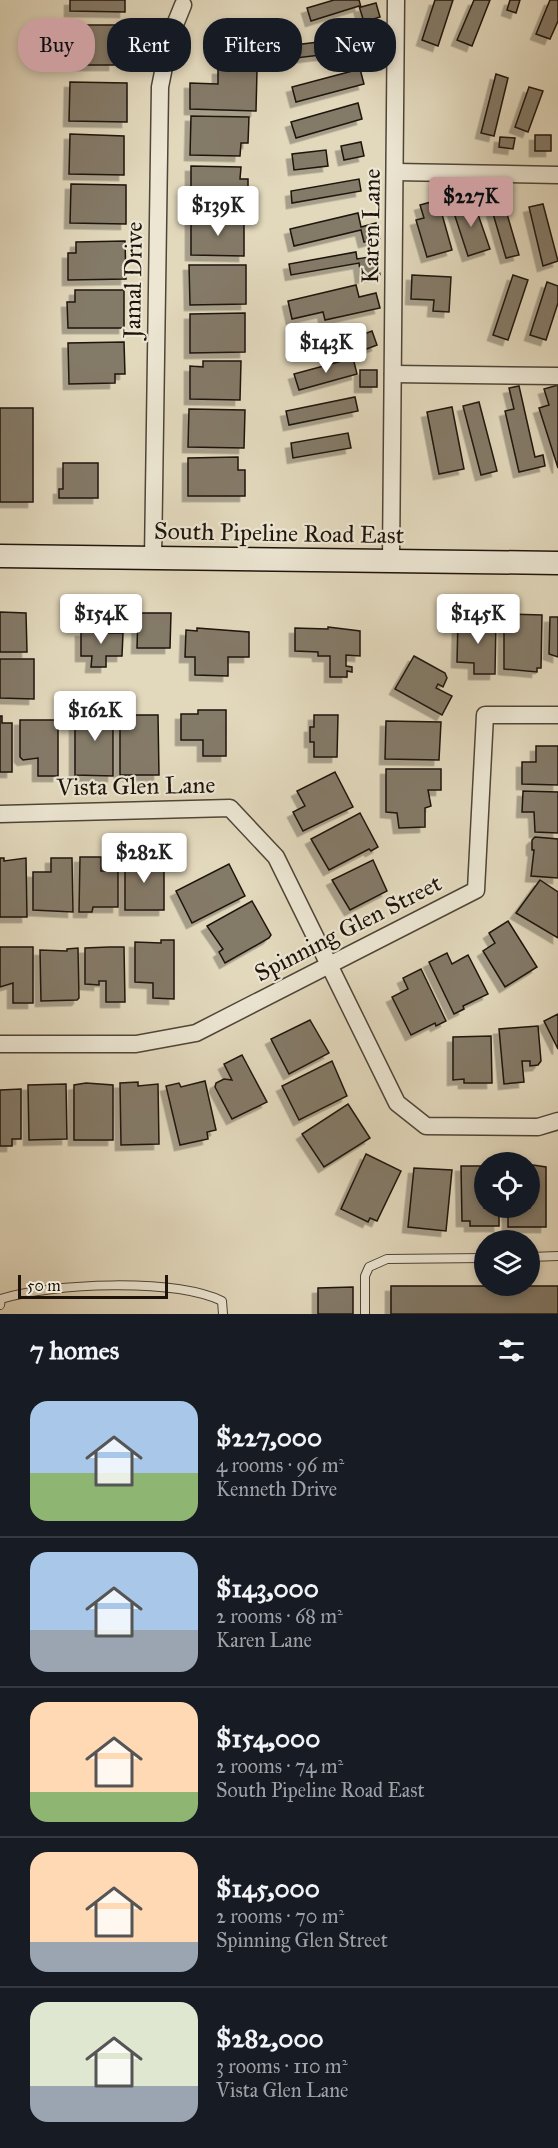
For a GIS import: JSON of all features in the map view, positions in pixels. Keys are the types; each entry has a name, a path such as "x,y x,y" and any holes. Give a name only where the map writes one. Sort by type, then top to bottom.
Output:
{"street":[{"name":"Karen Lane","path":"391,561 396,0"},
{"name":"Jamal Drive","path":"153,559 160,87 170,37 183,5"},
{"path":"395,172 558,175"},
{"path":"393,374 558,376"},
{"name":"South Pipeline Road East","path":"0,556 558,563"},
{"name":"Spinning Glen Street","path":"0,1044 136,1044 195,1033 476,890 485,714 558,715"},
{"name":"Vista Glen Lane","path":"0,814 230,808 276,857 397,1103 426,1126 538,1127 558,1121"}],"lane":[{"path":"540,1257 558,1256"},
{"path":"365,1314 365,1276 369,1267 387,1259 474,1258"},
{"path":"0,1305 1,1299 26,1291 113,1285 205,1293 222,1301 223,1314"}],"building":[{"path":"70,0 125,0 125,12 70,11"},
{"path":"334,0 359,0 361,7 376,3 380,17 363,18 359,6 314,18 311,21 307,8"},
{"path":"435,0 453,0 438,46 422,40"},
{"path":"474,0 490,0 472,46 457,40"},
{"path":"510,0 520,0 516,13 507,10"},
{"path":"550,0 558,0 558,21 550,39 536,34"},
{"path":"95,25 107,25 107,65 95,65"},
{"path":"314,43 314,56 302,57 302,44"},
{"path":"218,72 257,72 256,111 190,109 190,83 218,84"},
{"path":"349,72 361,72 364,84 296,102 292,87"},
{"path":"496,74 508,78 494,136 481,133"},
{"path":"70,82 127,83 127,122 69,121"},
{"path":"529,87 543,91 528,132 515,127"},
{"path":"358,103 362,119 296,138 291,122"},
{"path":"191,116 249,117 248,143 241,143 240,156 190,155"},
{"path":"70,134 124,136 124,175 69,174"},
{"path":"535,135 551,135 551,151 535,151"},
{"path":"500,137 515,138 513,149 499,147"},
{"path":"361,142 364,156 344,160 341,146"},
{"path":"326,150 328,166 294,170 292,154"},
{"path":"191,166 241,167 240,179 248,179 248,205 191,205"},
{"path":"359,179 361,191 292,203 291,191"},
{"path":"71,184 126,185 126,224 70,223"},
{"path":"502,197 519,255 506,258 489,200"},
{"path":"438,200 452,250 427,257 416,220 424,218 420,205"},
{"path":"473,200 490,249 468,256 452,207"},
{"path":"543,204 558,261 543,266 529,207"},
{"path":"358,213 361,227 376,223 380,238 364,242 361,230 294,246 290,229"},
{"path":"191,218 244,218 244,256 191,255"},
{"path":"125,241 126,279 68,280 68,253 76,253 76,242"},
{"path":"356,252 357,259 376,256 380,275 361,278 359,263 291,275 289,264"},
{"path":"189,265 246,265 246,304 190,305"},
{"path":"412,275 451,277 449,312 433,311 434,300 411,299"},
{"path":"513,275 528,280 508,340 493,335"},
{"path":"547,282 558,286 558,303 546,340 530,335"},
{"path":"356,285 359,297 376,293 380,308 325,320 323,312 292,319 288,301"},
{"path":"75,290 124,290 124,328 68,328 67,302 75,302"},
{"path":"245,313 245,352 190,353 190,314"},
{"path":"372,331 377,345 364,350 359,336"},
{"path":"124,342 125,374 115,374 115,383 69,384 68,343"},
{"path":"353,358 357,374 299,390 294,374"},
{"path":"203,361 241,361 240,400 190,399 190,366 203,367"},
{"path":"360,370 377,370 377,387 360,387"},
{"path":"558,385 558,468 539,408 549,405 544,389"},
{"path":"519,386 535,457 543,455 545,466 519,472 505,411 514,409 509,388"},
{"path":"355,397 358,411 289,425 286,411"},
{"path":"479,402 497,471 481,475 463,406"},
{"path":"452,407 464,469 439,474 427,412"},
{"path":"0,408 33,408 33,502 0,502"},
{"path":"189,409 245,410 244,448 188,447"},
{"path":"348,433 351,448 293,458 291,443"},
{"path":"238,457 238,470 245,470 245,496 188,496 188,458"},
{"path":"63,463 98,463 98,498 59,498 59,489 63,489"},
{"path":"0,612 26,613 27,652 0,652"},
{"path":"138,613 171,613 170,648 137,648"},
{"path":"504,614 542,615 541,668 537,668 537,672 504,669"},
{"path":"550,617 558,617 558,657 549,654"},
{"path":"458,620 496,620 495,674 474,674 474,663 457,662"},
{"path":"328,627 360,631 360,656 346,655 346,666 352,667 352,672 347,671 347,677 330,677 330,656 318,656 318,652 295,651 295,628 328,629"},
{"path":"92,628 109,628 109,633 123,633 122,656 106,656 106,667 91,667 92,656 81,656 81,631 92,631"},
{"path":"197,628 249,632 249,657 228,657 228,676 195,675 195,657 185,657 186,630 197,631"},
{"path":"414,656 445,673 447,678 443,687 438,684 436,688 452,696 442,715 395,689"},
{"path":"0,659 34,659 34,699 0,698"},
{"path":"88,705 113,705 113,776 75,775 75,715 88,715"},
{"path":"198,710 226,710 226,756 203,756 203,740 181,740 181,714 198,714"},
{"path":"127,715 158,715 159,775 120,775 120,720 127,720"},
{"path":"314,715 338,715 337,757 314,757 314,742 310,742 310,727 314,727"},
{"path":"0,716 2,716 2,723 12,723 12,772 0,772"},
{"path":"20,720 58,720 58,776 38,776 38,758 23,760 20,757"},
{"path":"386,721 441,722 439,760 385,759"},
{"path":"536,746 558,746 558,785 522,784 522,762 536,762"},
{"path":"386,769 441,769 441,790 428,790 431,806 425,808 425,827 399,828 397,813 386,812"},
{"path":"335,772 353,807 303,831 293,812 305,806 297,791"},
{"path":"523,791 558,792 558,833 535,832 534,812 522,812"},
{"path":"360,813 378,847 371,851 369,849 329,870 311,839"},
{"path":"535,837 558,839 558,878 531,876 534,850 532,850 532,840"},
{"path":"80,857 101,857 101,871 118,871 118,907 93,907 92,912 79,912"},
{"path":"125,857 164,857 164,910 125,910"},
{"path":"0,858 4,858 4,861 26,858 27,917 0,917"},
{"path":"51,858 72,858 73,912 33,910 33,872 51,872"},
{"path":"373,860 387,891 350,910 332,880"},
{"path":"229,864 245,896 192,923 176,891"},
{"path":"540,880 558,892 558,938 516,913"},
{"path":"252,901 271,935 225,963 219,952 223,949 207,926"},
{"path":"508,921 537,967 505,987 483,951 495,943 489,933"},
{"path":"161,940 174,940 174,999 153,998 153,983 135,982 135,942 161,943"},
{"path":"0,947 33,947 33,1003 13,1003 13,983 0,987"},
{"path":"124,947 125,1002 106,1002 106,981 99,981 99,985 85,984 85,948"},
{"path":"78,948 79,998 77,1000 41,1001 40,950 67,951 67,949"},
{"path":"447,953 452,964 468,955 488,994 463,1006 464,1009 454,1014 429,962"},
{"path":"421,969 446,1021 436,1026 435,1023 411,1035 392,997 408,989 403,978"},
{"path":"558,1014 558,1049 544,1021"},
{"path":"310,1020 329,1053 289,1074 271,1039"},
{"path":"538,1026 541,1061 538,1065 530,1066 530,1061 522,1061 524,1082 504,1084 499,1029"},
{"path":"491,1036 492,1083 464,1083 464,1079 453,1080 453,1037"},
{"path":"242,1055 267,1102 232,1119 215,1087 216,1083 224,1079 232,1080 224,1064"},
{"path":"332,1061 347,1096 299,1120 282,1086"},
{"path":"205,1081 216,1130 207,1132 208,1139 180,1145 166,1086 179,1083 181,1087"},
{"path":"138,1082 138,1086 158,1084 159,1144 121,1145 120,1083"},
{"path":"86,1083 113,1085 113,1140 74,1140 74,1085"},
{"path":"66,1084 67,1139 29,1140 28,1085"},
{"path":"21,1089 21,1139 12,1139 12,1146 0,1146 0,1090"},
{"path":"348,1104 370,1138 324,1167 302,1134"},
{"path":"366,1154 401,1171 377,1221 370,1218 368,1222 341,1209"},
{"path":"461,1166 474,1166 474,1218 499,1218 499,1226 470,1226 470,1221 462,1221"},
{"path":"540,1166 546,1167 546,1227 508,1227 508,1218 540,1218"},
{"path":"414,1168 452,1170 446,1231 408,1227"},
{"path":"391,1286 474,1286 474,1296 540,1296 540,1286 558,1286 558,1314 391,1314"},
{"path":"353,1287 353,1314 318,1314 318,1288"}]}
